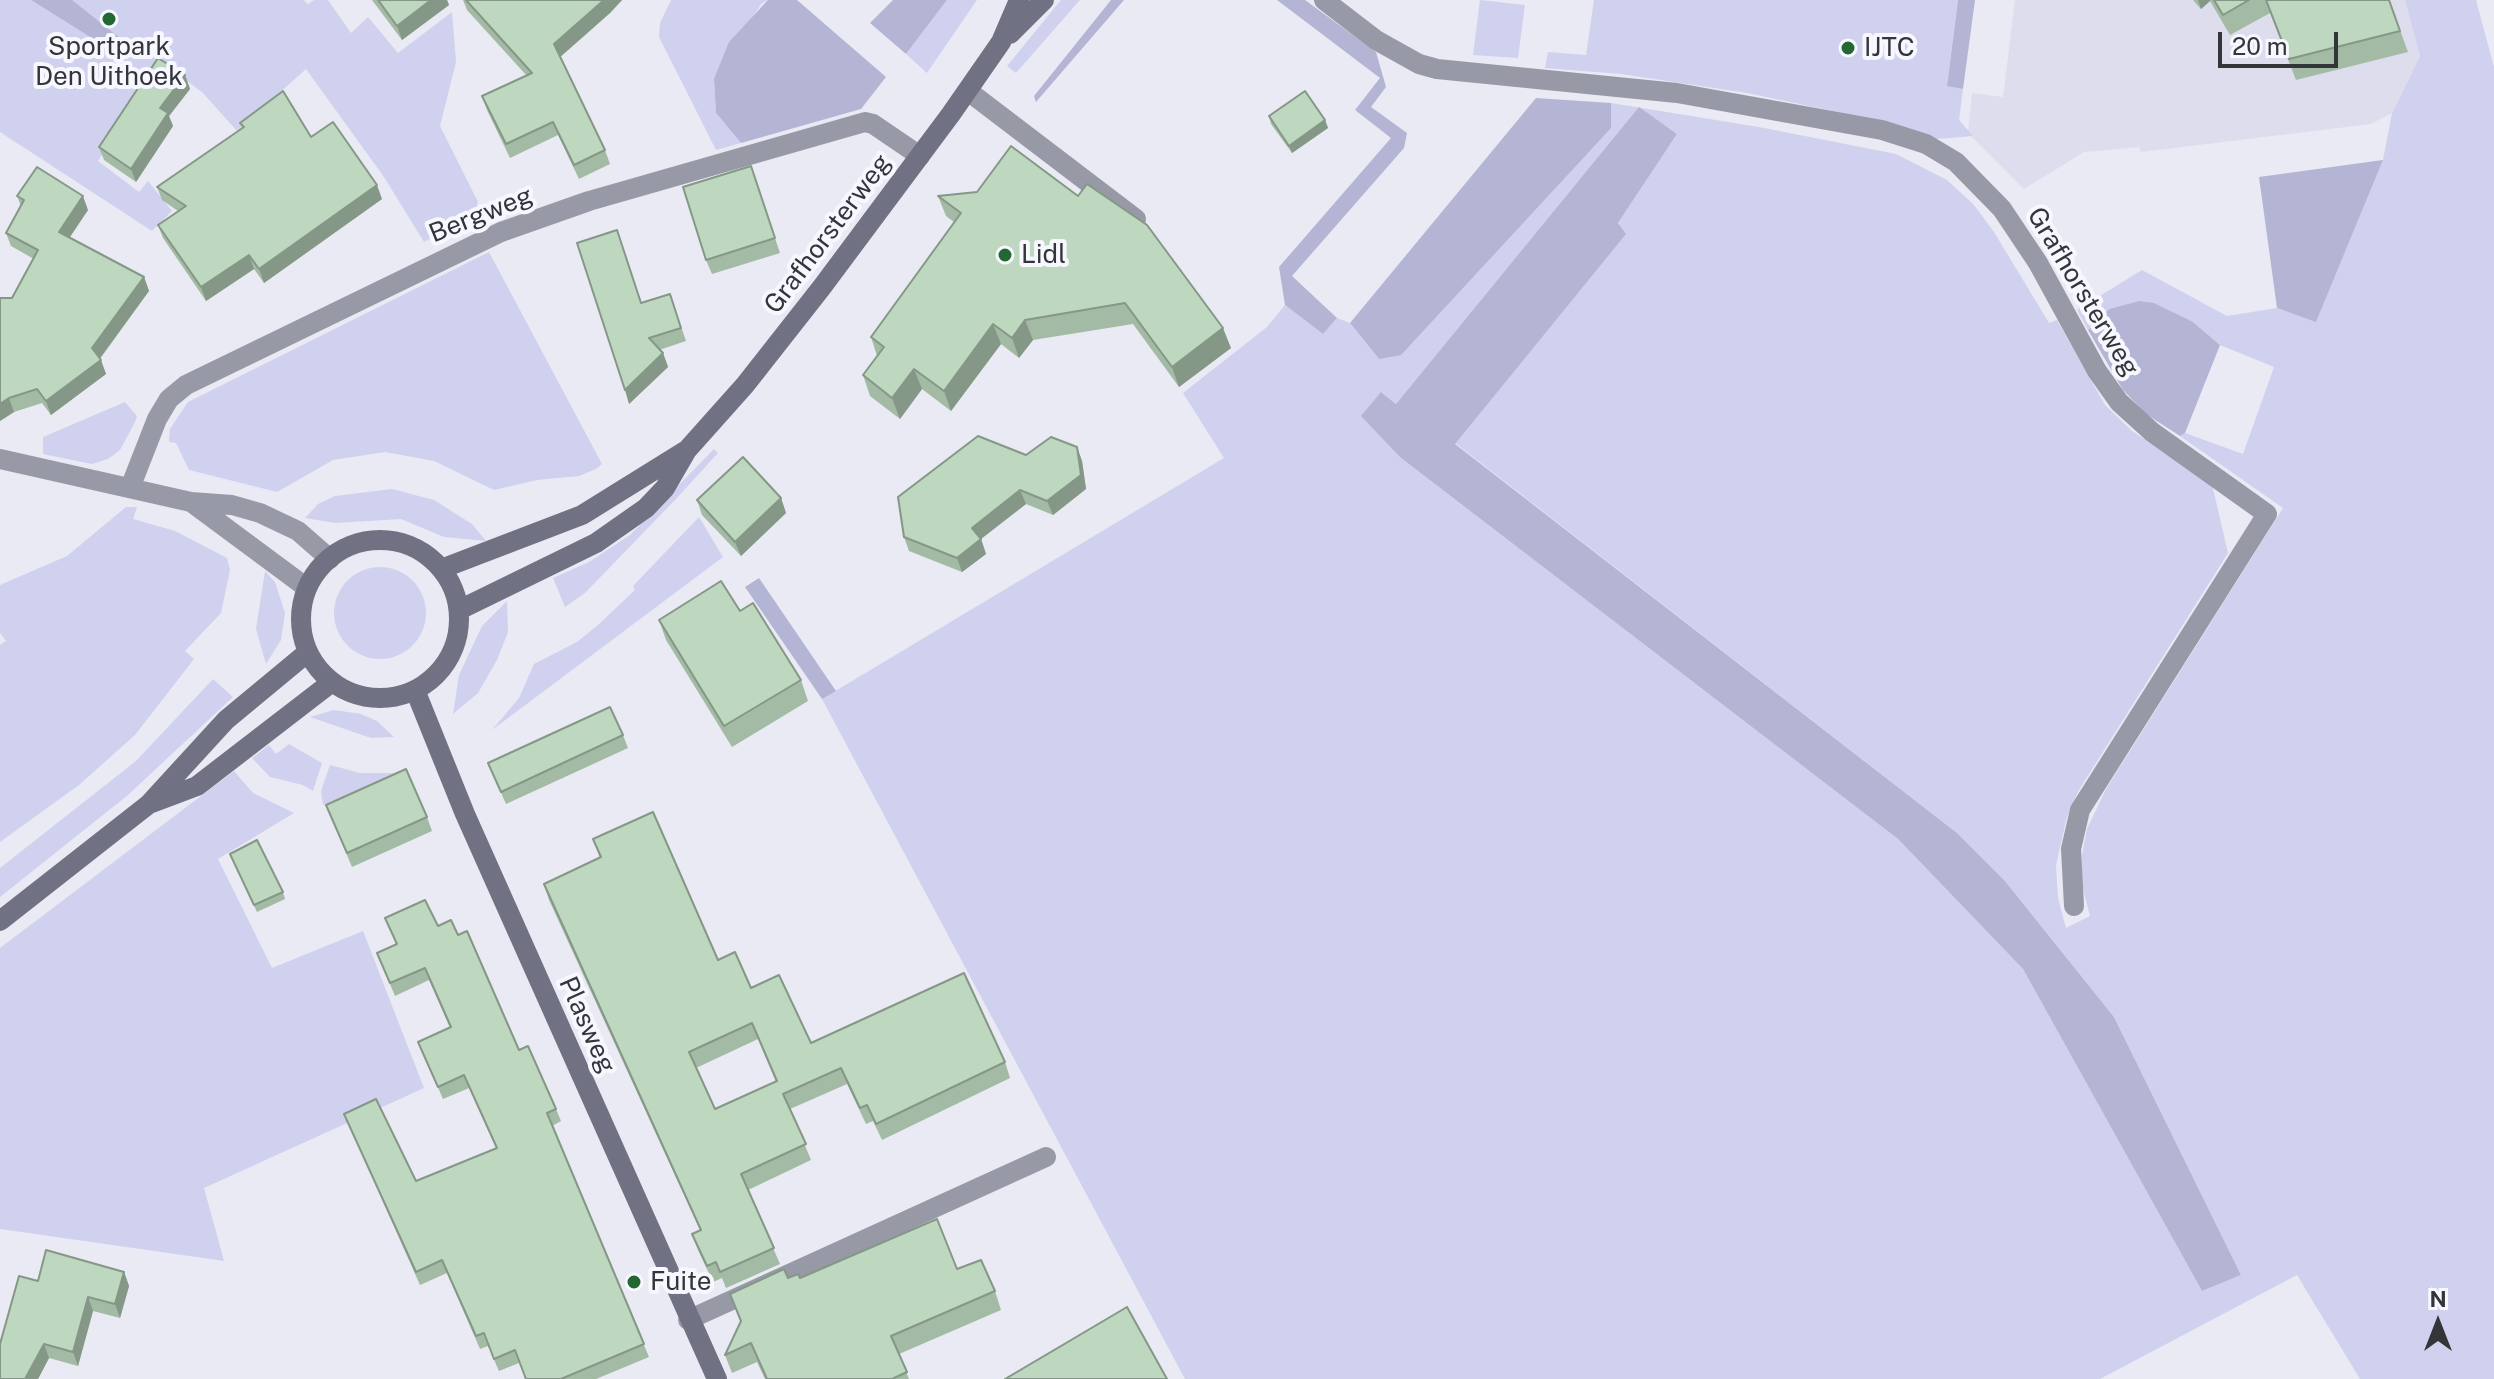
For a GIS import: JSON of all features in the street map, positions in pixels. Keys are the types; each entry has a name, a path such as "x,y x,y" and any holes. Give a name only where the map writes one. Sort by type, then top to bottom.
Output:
{"main road":[{"name":"Grafhorsterweg","path":"459,610 563,562 624,525 665,488 687,450 745,385 968,91 1001,42 1019,0"},
{"name":"Grafhorsterweg","path":"1001,42 1044,0"},
{"name":"Grafhorsterweg","path":"441,569 582,515 687,450"},
{"path":"379,540 413,548 441,569 450,581 459,610 454,648 445,665 415,690 399,696 363,697 332,682 308,652 301,620 307,588 330,559 344,549 379,540"},
{"path":"0,921 149,804 226,720 308,652"},
{"path":"149,804 197,786 332,682"},
{"name":"Plasweg","path":"415,690 465,814 688,1320 717,1379"}],"street":[{"name":"Grafhorsterweg","path":"1324,0 1376,40 1419,64 1437,69 1677,93 1882,130 1926,144 1956,162 2002,209 2038,263 2097,371 2119,402 2152,432 2267,514 2080,810 2071,849 2074,906"},
{"path":"968,91 1137,220"},
{"name":"Bergweg","path":"130,488 157,419 169,399 186,385 501,232 589,201 865,122 873,124 920,156"},
{"path":"0,459 191,502 232,505 282,522 330,559"},
{"path":"191,502 307,588"},
{"path":"688,1320 1046,1157"}],"shaded area":[{"path":"0,0 31,0 108,47 55,0 304,0 308,4 314,0 328,0 351,33 368,17 398,53 452,12 456,62 440,126 478,202 474,215 424,242 384,177 306,69 237,131 203,93 162,62 98,161 139,192 148,181 172,211 152,231 0,132"},
{"path":"31,0 72,0 121,39 108,48"},
{"path":"671,0 768,0 761,4 714,79 716,113 741,143 716,150 659,37 660,23"},
{"path":"768,0 797,0 886,77 861,109 741,143 716,113 714,79 729,42"},
{"path":"893,0 947,0 906,54 870,23"},
{"path":"947,0 977,0 927,73 906,54"},
{"path":"1061,0 1080,0 1016,73 1007,66"},
{"path":"1111,0 1124,0 1036,102 1034,96"},
{"path":"1277,0 1305,0 1376,52 1386,87 1371,107 1407,133 1404,148 1292,276 1337,318 1323,334 1285,305 1279,267 1391,138 1355,110 1380,78"},
{"path":"1480,0 1525,5 1518,58 1473,55"},
{"path":"1594,0 1958,0 1947,85 1963,89 1959,120 1973,136 1937,139 1880,121 1747,93 1621,74 1545,68 1548,52 1586,55"},
{"path":"1958,0 1975,0 1963,89 1947,86"},
{"path":"2015,0 2405,0 2420,56 2392,113 2371,124 2141,152 2139,147 2084,152 2024,189 1968,133 1972,93 2003,97"},
{"path":"2405,0 2476,0 2494,67 2494,1379 2360,1379 2297,1275 2100,1379 1185,1379 822,699 1224,458 1183,393 1267,327 1285,305 1323,334 1337,318 1350,323 1379,359 1611,128 1611,103 1759,127 1896,154 1947,180 1974,205 1994,232 2049,323 2057,320 2105,405 2132,431 2212,484 2228,553 2079,790 2067,817 2056,865 2058,898 2066,928 2090,916 2081,881 2082,855 2087,829 2106,789 2283,508 2180,436 2185,433 2243,454 2274,367 2220,345 2193,322 2139,301 2109,309 2088,330 2077,310 2142,270 2227,316 2277,308 2316,321 2383,160 2392,113 2420,56","holes":["1639,108 1677,134 1618,223 1625,234 1455,443 1957,833 2005,881 2114,1017 2241,1275 2202,1291 2023,969 1898,839 1401,458 1381,392 1396,404"]},
{"path":"1536,98 1611,103 1611,128 1401,355 1379,359 1350,323"},
{"path":"1639,107 1677,134 1618,223 1626,234 1455,444 1957,833 2005,881 2114,1017 2241,1275 2202,1291 2023,969 1898,839 1401,458 1361,416 1381,392 1396,404"},
{"path":"2383,160 2316,322 2277,308 2259,177"},
{"path":"489,252 602,464 596,469 579,476 537,480 494,490 434,461 385,452 333,460 277,492 189,470 176,443 169,442 170,429 188,402"},
{"path":"2139,301 2154,303 2193,322 2220,345 2185,433 2180,436 2146,414 2123,390 2088,330 2109,309"},
{"path":"125,402 137,416 120,450 108,459 92,464 43,454 43,437"},
{"path":"714,449 718,453 675,500 585,593 565,607 553,578 589,562 630,535"},
{"path":"392,489 434,500 472,524 486,541 444,537 401,519 335,523 305,518 318,504 335,496"},
{"path":"126,507 137,507 133,519 175,531 227,558 230,570 221,613 185,651 194,659 135,735 79,785 0,842 0,645 6,641 0,633 0,585 67,556"},
{"path":"699,517 723,557 492,730 519,698 534,664 577,642 598,625 635,590 633,586"},
{"path":"380,567 398,571 412,581 422,595 426,613 422,631 412,645 398,655 380,659 362,655 348,645 338,631 334,613 338,595 348,581 362,571"},
{"path":"265,571 275,582 285,613 281,640 266,664 256,629"},
{"path":"759,578 836,691 822,699 745,587"},
{"path":"507,601 508,632 497,660 478,693 453,714 459,675 482,626"},
{"path":"213,679 233,697 128,795 0,897 0,868 136,761"},
{"path":"334,710 361,714 377,721 394,737 371,738 310,717"},
{"path":"289,744 322,763 313,791 303,785 270,777 252,758 269,745 276,754"},
{"path":"330,765 360,773 405,773 323,805 321,791"},
{"path":"234,771 253,793 294,813 218,859 272,968 363,931 424,1088 204,1188 224,1261 0,1229 0,948"}],"building":[{"path":"378,0 431,0 397,26"},
{"path":"466,0 604,0 554,44 605,150 574,165 553,122 506,144 482,96 532,73"},
{"path":"2214,0 2249,0 2223,15"},
{"path":"2266,0 2389,0 2400,31 2289,59"},
{"path":"158,58 185,75 160,108 168,113 131,169 99,147"},
{"path":"283,91 311,137 333,122 377,185 259,269 249,255 201,287 158,225 186,206 157,187 244,127 240,123"},
{"path":"1305,91 1325,120 1289,146 1269,116"},
{"path":"1011,146 1078,196 1087,184 1147,225 1223,328 1172,367 1125,303 1025,320 1012,338 993,324 944,391 914,369 892,398 863,375 884,347 871,337 961,213 938,196 977,192"},
{"path":"751,166 775,238 706,260 683,187"},
{"path":"37,167 83,196 59,232 144,277 92,348 101,360 46,401 37,389 0,404 0,298 12,298 38,250 6,233 24,200 17,196"},
{"path":"617,230 641,303 670,294 681,328 649,338 663,353 625,390 577,243"},
{"path":"978,436 1026,455 1051,437 1077,447 1081,475 1047,501 1020,490 972,528 981,539 957,558 904,537 898,497"},
{"path":"743,457 781,498 735,542 697,500"},
{"path":"721,581 740,611 753,603 801,680 724,726 659,620"},
{"path":"610,707 623,735 501,792 488,763"},
{"path":"406,769 427,817 347,853 326,805"},
{"path":"653,812 718,960 735,952 751,988 779,975 811,1043 964,973 1005,1062 876,1124 867,1105 860,1108 841,1068 783,1094 806,1144 741,1174 774,1248 720,1272 716,1262 707,1266 692,1234 701,1230 544,884 601,857 593,839","holes":["752,1023 777,1081 715,1109 689,1052"]},
{"path":"257,840 283,892 254,905 230,854"},
{"path":"425,900 438,926 451,920 458,935 467,931 519,1050 528,1046 556,1109 547,1113 644,1344 561,1379 526,1379 515,1350 494,1359 484,1333 476,1336 442,1260 416,1272 344,1114 376,1099 416,1181 497,1148 464,1075 438,1087 418,1042 451,1027 425,968 390,983 377,953 397,944 385,918"},
{"path":"937,1219 957,1269 981,1260 995,1291 891,1336 907,1372 892,1379 767,1379 751,1343 725,1355 741,1321 730,1294 784,1269 788,1278 798,1274 800,1278"},
{"path":"46,1250 124,1272 115,1304 88,1297 73,1352 44,1344 25,1379 0,1379 0,1344 19,1276 38,1281"},
{"path":"1127,1307 1167,1379 1005,1379"}],"place":[{"name":"Sportpark Den Uithoek","path":"109,19"},
{"name":"IJTC","path":"1848,48"},
{"name":"Lidl","path":"1005,255"},
{"name":"Fuite","path":"634,1282"}]}
